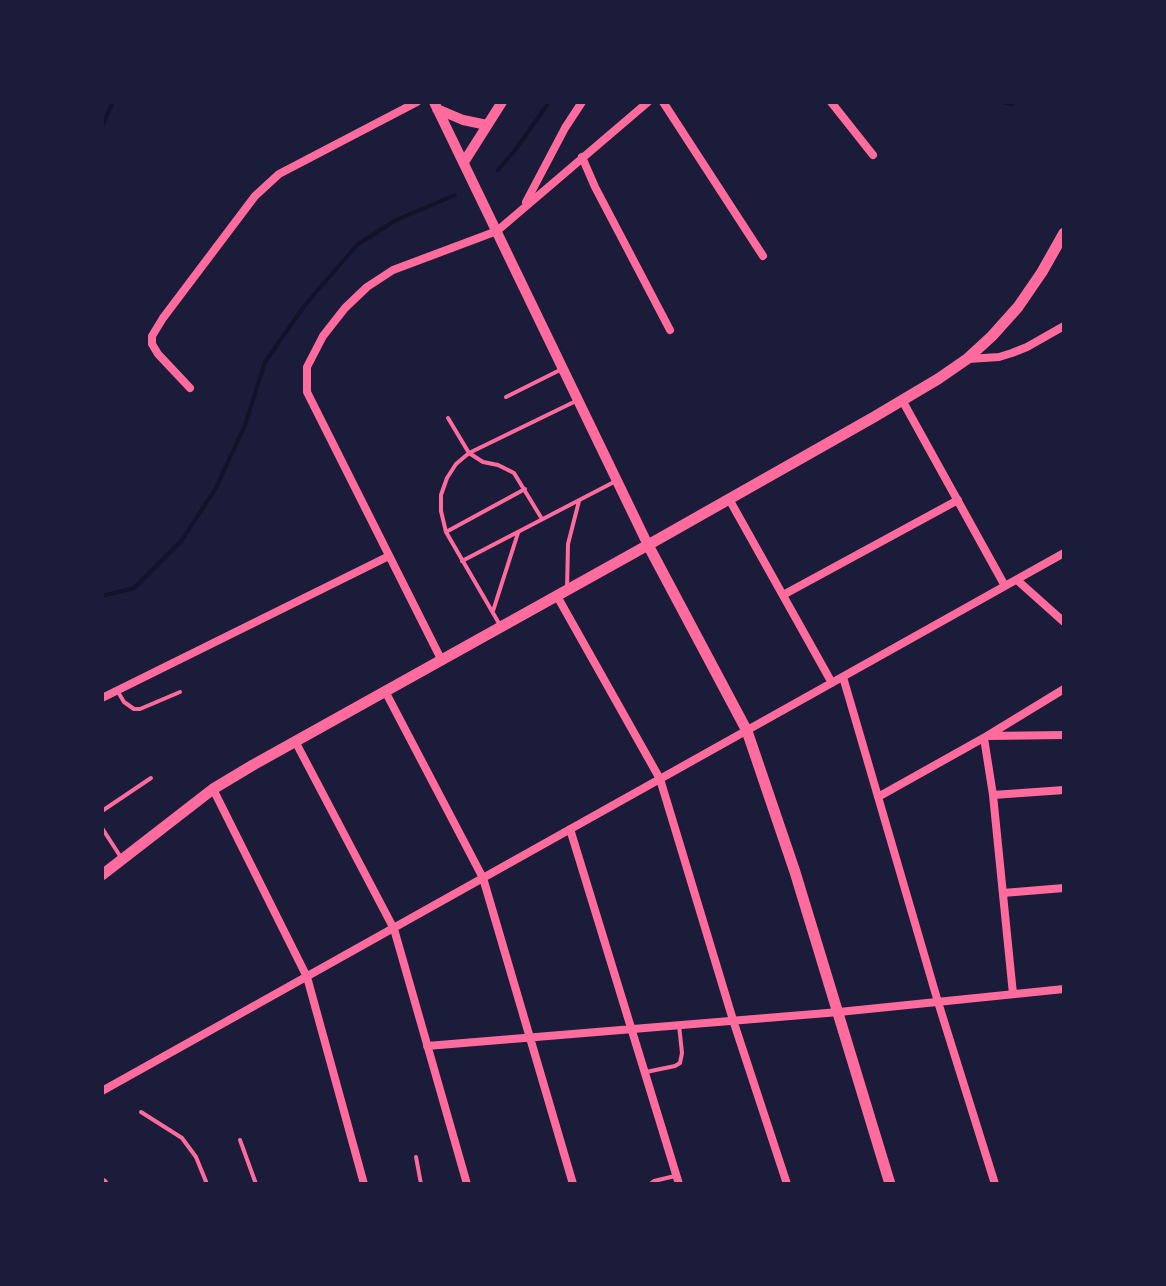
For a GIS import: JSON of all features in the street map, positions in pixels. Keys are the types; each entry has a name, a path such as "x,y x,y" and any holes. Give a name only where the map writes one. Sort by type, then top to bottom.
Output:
{"main road":[{"path":"102,875 213,789 729,499 967,359 1018,307 1064,233"},
{"path":"648,545 747,731 839,1012 890,1184"}],"street":[{"path":"190,388 158,354 152,344 152,336 255,196 279,174 417,102"},
{"path":"464,162 502,102"},
{"path":"522,210 582,102"},
{"path":"442,661 307,392 307,367 323,336 367,287 393,270 497,231 648,102"},
{"path":"663,102 763,256"},
{"path":"831,102 873,155"},
{"path":"435,106 463,120 487,125"},
{"path":"435,106 648,545"},
{"path":"582,157 670,330"},
{"path":"967,359 1012,353 1064,326"},
{"path":"902,400 1005,586"},
{"path":"729,499 832,683"},
{"path":"783,595 958,500"},
{"path":"102,1091 1064,553"},
{"path":"102,698 389,556"},
{"path":"1017,580 1064,622"},
{"path":"562,593 660,779 733,1020 787,1184"},
{"path":"843,677 995,1184"},
{"path":"878,797 1064,689"},
{"path":"385,691 483,878 573,1184"},
{"path":"986,737 1064,735"},
{"path":"986,737 1013,994"},
{"path":"295,741 394,929 467,1184"},
{"path":"213,789 307,977 364,1184"},
{"path":"993,795 1064,790"},
{"path":"570,829 678,1180"},
{"path":"1003,893 1064,888"},
{"path":"427,1046 839,1012 1064,989"}],"lane":[{"path":"506,397 562,369"},
{"path":"501,628 446,532 441,495 456,464 469,453 578,400"},
{"path":"448,418 469,453 483,462 514,473 542,520"},
{"path":"462,561 617,481"},
{"path":"446,532 525,489"},
{"path":"562,593 568,544 579,501"},
{"path":"493,612 518,533"},
{"path":"117,691 124,702 134,709 180,692"},
{"path":"102,811 151,778"},
{"path":"102,828 122,859"},
{"path":"646,1072 680,1063 679,1025"},
{"path":"141,1112 182,1138 196,1157 207,1184"},
{"path":"240,1140 256,1184"},
{"path":"416,1157 421,1184"},
{"path":"650,1184 654,1181 678,1180"}],"waterway":[{"path":"102,126 113,102"},
{"path":"498,170 549,102"},
{"path":"1002,102 1015,102"},
{"path":"102,596 134,588 182,540 216,488 245,425 265,362 305,305 357,245 396,220 455,195"}]}
